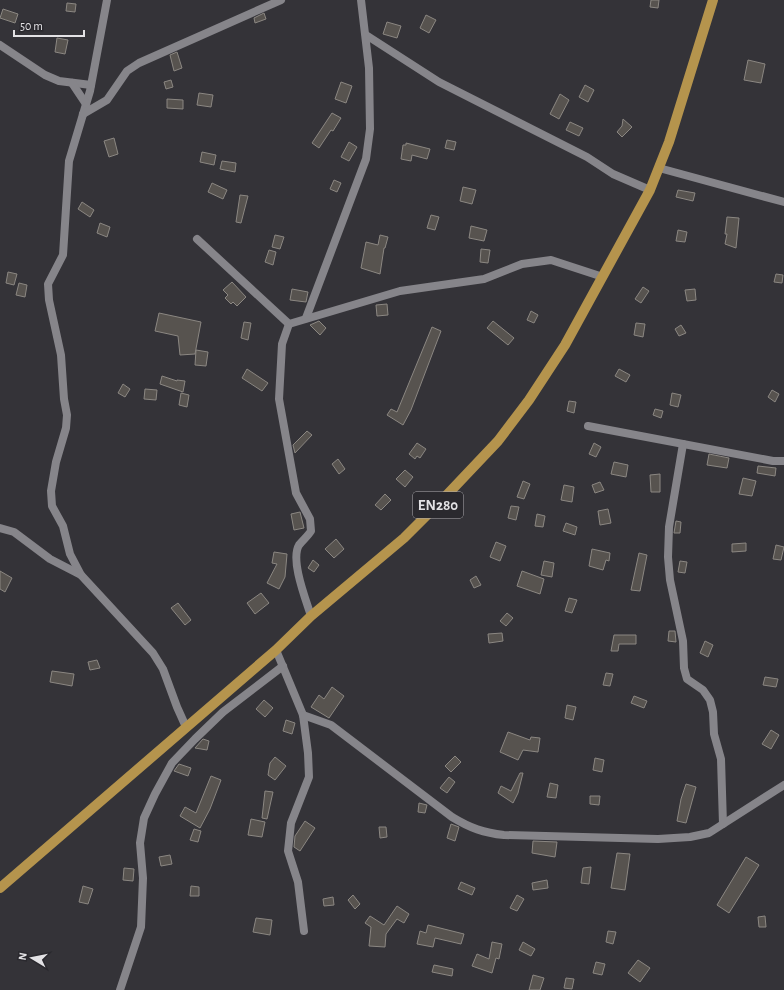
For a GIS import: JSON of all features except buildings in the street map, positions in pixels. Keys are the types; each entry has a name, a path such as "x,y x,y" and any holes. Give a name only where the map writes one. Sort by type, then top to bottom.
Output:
{"main road":[{"name":"EN280","path":"0,888 276,650 311,616 404,538 498,440 529,400 565,345 650,190 684,97 713,0"}],"street":[{"path":"107,0 91,85 69,161 63,255 48,284 49,300 61,355 64,399 67,415 66,428 56,462 51,491 52,506 63,526 70,554 81,575 153,653 163,669 186,727"},
{"path":"83,114 107,100 127,71 139,63 281,0"},
{"path":"306,318 366,159 370,129 366,35 361,0"},
{"path":"366,35 438,82 587,157 613,174 650,190"},
{"path":"0,45 45,75 72,83 91,85"},
{"path":"72,83 86,104"},
{"path":"659,168 784,202"},
{"path":"197,239 289,324"},
{"path":"289,324 400,291 484,279 522,264 551,260 603,277"},
{"path":"289,324 282,344 279,399 296,493 310,519 312,531 299,546 296,558 298,574 311,616"},
{"path":"588,426 784,461"},
{"path":"683,444 669,527 668,557 670,580 683,641 684,668 687,678 703,690 710,700 713,712 714,734 721,759 724,824"},
{"path":"0,528 14,532 50,559 81,575"},
{"path":"276,650 303,715 309,777 291,823 288,851 298,882 304,931"},
{"path":"120,990 141,927 143,878 140,843 144,818 156,794 172,763 195,739 223,712 283,666"},
{"path":"303,715 331,725 452,817 469,827 484,833 504,835 676,839 709,833 784,785"}]}
